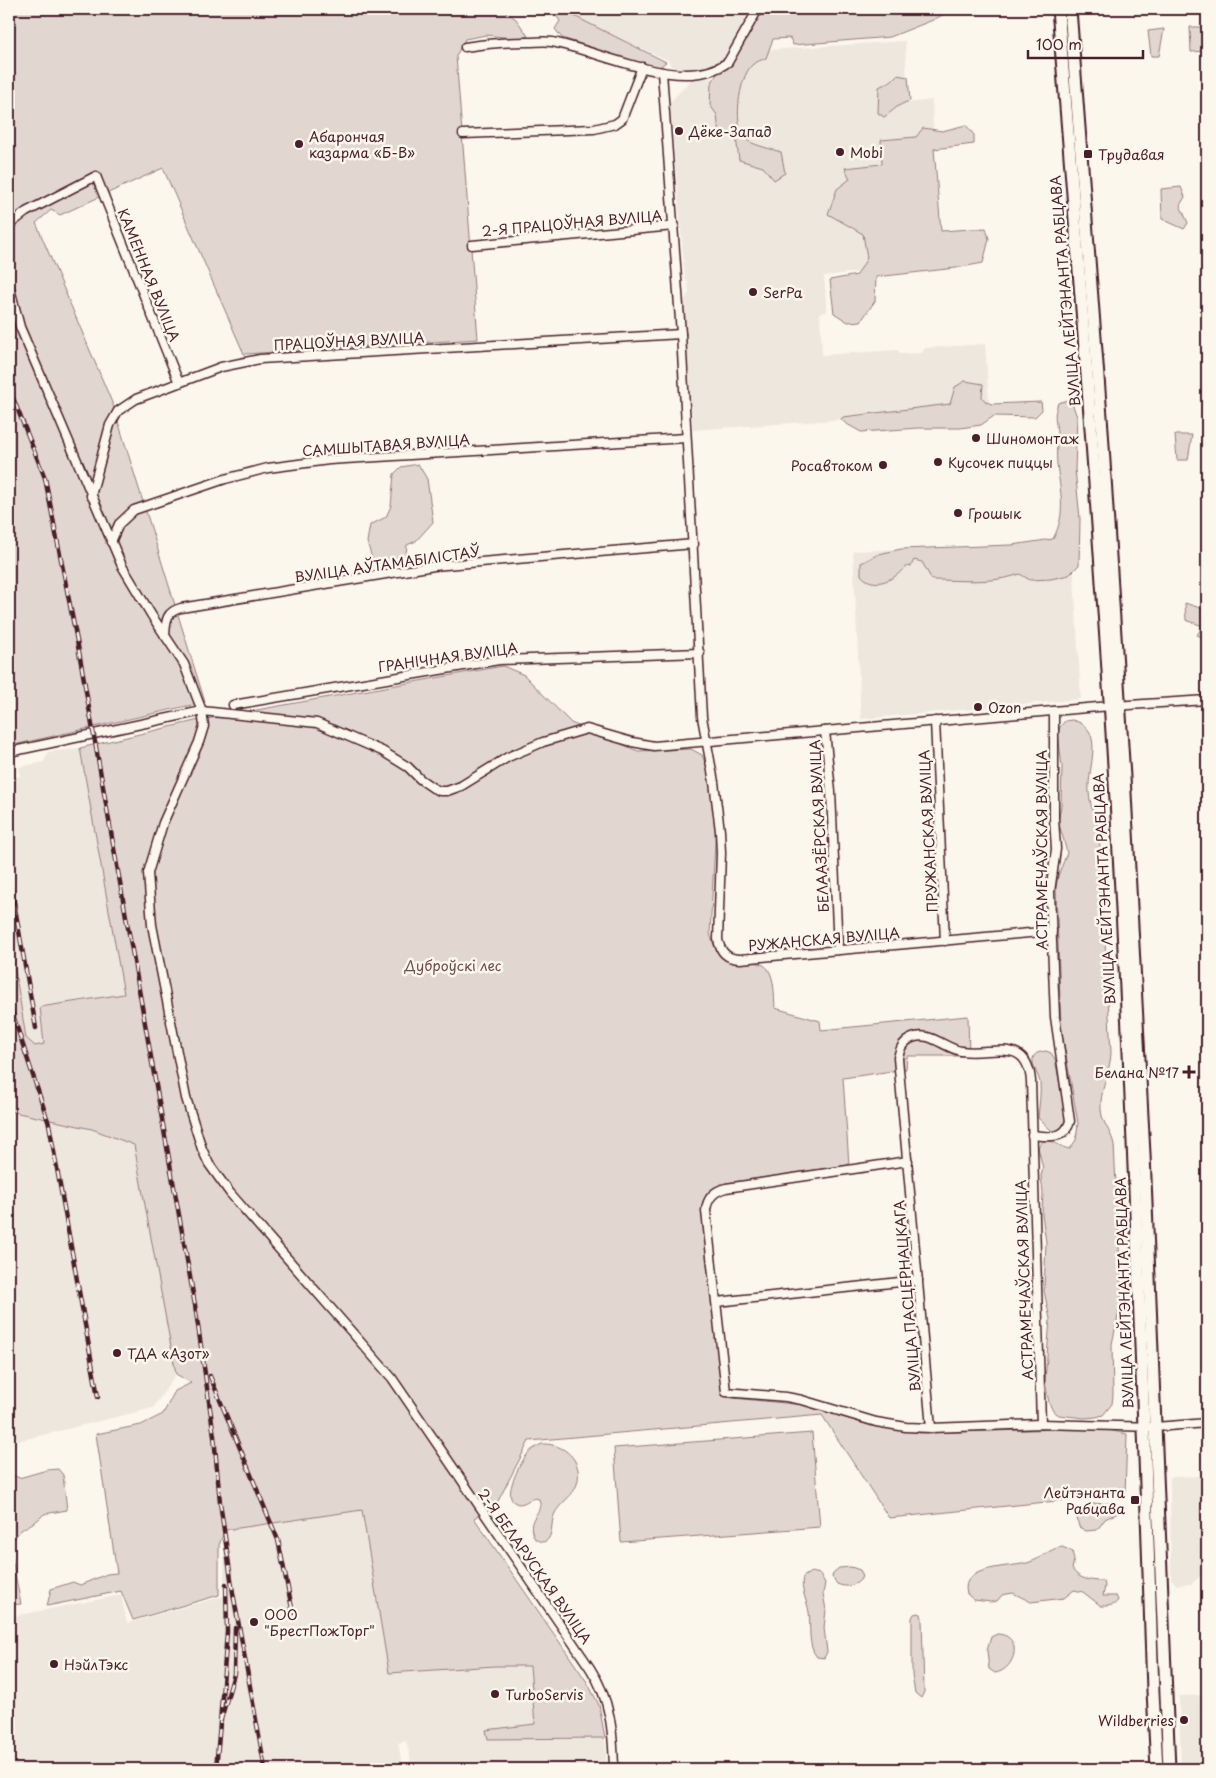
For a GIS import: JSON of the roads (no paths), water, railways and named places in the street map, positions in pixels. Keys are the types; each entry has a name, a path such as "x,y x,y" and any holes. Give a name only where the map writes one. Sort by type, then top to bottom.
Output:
{"highway":[{"name":"ВУЛІЦА ЛЕЙТЭНАНТА РАБЦАВА","path":"1058,9 1096,412"},
{"name":"ВУЛІЦА ЛЕЙТЭНАНТА РАБЦАВА","path":"1070,9 1115,706 1134,1168 1169,1769"},
{"name":"ВУЛІЦА ЛЕЙТЭНАНТА РАБЦАВА","path":"1150,1427 1153,1690 1158,1769"}],"street":[{"path":"465,47 492,42 551,42 662,72 695,74 722,66 733,55 758,9"},
{"path":"463,134 594,129 615,124 622,119 642,67"},
{"path":"662,72 681,334 700,653 702,717 706,742"},
{"name":"КАМЕННАЯ ВУЛІЦА","path":"9,225 26,212 96,176 179,383"},
{"name":"2-Я ПРАЦОЎНАЯ ВУЛІЦА","path":"472,245 674,226"},
{"path":"9,285 20,327 111,542 122,566 184,664 202,711"},
{"name":"ПРАЦОЎНАЯ ВУЛІЦА","path":"91,496 110,425 118,411 136,399 233,364 274,357 681,334"},
{"name":"САМШЫТАВАЯ ВУЛІЦА","path":"111,542 119,524 134,510 217,482 268,468 322,461 686,438"},
{"name":"ВУЛІЦА АЎТАМАБІЛІСТАЎ","path":"165,636 167,616 172,611 181,608 434,566 694,544"},
{"name":"ГРАНІЧНАЯ ВУЛІЦА","path":"233,705 500,660 700,653"},
{"path":"9,752 202,711 317,723 382,751 408,767 420,780 433,788 448,791 461,786 508,757 543,742 587,729 632,742 654,746 1054,711 1207,700"},
{"name":"2-Я БЕЛАРУСКАЯ ВУЛІЦА","path":"202,711 204,726 199,742 163,823 148,873 152,925 186,1098 202,1149 209,1164 230,1193 382,1366 400,1390 598,1680 604,1691 610,1717 614,1769"},
{"name":"АСТРАМЕЧАЎСКАЯ ВУЛІЦА","path":"1032,1135 1058,1136 1064,1132 1070,1121 1055,1017 1051,882 1056,849 1054,818 1054,711"},
{"name":"ПРУЖАНСКАЯ ВУЛІЦА","path":"935,721 946,941"},
{"name":"БЕЛААЗЁРСКАЯ ВУЛІЦА","path":"825,731 831,792 838,950"},
{"name":"РУЖАНСКАЯ ВУЛІЦА","path":"706,742 714,782 720,831 721,860 718,939 721,949 729,957 734,959 1052,932"},
{"name":"ВУЛІЦА ПАСЦЕРНАЦКАГА","path":"931,1428 898,1058 902,1045 914,1037 920,1036 934,1038 955,1050 1002,1050"},
{"name":"АСТРАМЕЧАЎСКАЯ ВУЛІЦА","path":"1002,1050 1019,1054 1029,1067 1031,1081 1041,1424"},
{"path":"908,1161 720,1189 711,1196 708,1200 706,1211 726,1392 802,1400 876,1422 906,1427 931,1428 1041,1424 1150,1427 1207,1423"},
{"path":"717,1302 918,1280"}],"railway":[{"path":"9,388 45,478 78,646 195,1305 214,1436 220,1502 233,1593 265,1769"},
{"path":"9,874 36,1028"},
{"path":"9,1003 49,1124 98,1397"},
{"path":"210,1376 278,1540 293,1613"},
{"path":"220,1723 227,1632 226,1584"},
{"path":"216,1769 220,1723 234,1674 235,1628"}],"place":[{"name":"Дёке-Запад","path":"679,131"},
{"name":"Абарончая казарма «Б-В»","path":"299,144"},
{"name":"Mobi","path":"840,152"},
{"name":"Трудавая","path":"1088,154"},
{"name":"SerPa","path":"753,292"},
{"name":"Шиномонтаж","path":"976,438"},
{"name":"Кусочек пиццы","path":"938,462"},
{"name":"Росавтоком","path":"883,465"},
{"name":"Грошык","path":"958,513"},
{"name":"Ozon","path":"978,707"},
{"name":"Белана №17","path":"1189,1072"},
{"name":"ТДА «Азот»","path":"117,1353"},
{"name":"Лейтэнанта Рабцава","path":"1135,1500"},
{"name":"ООО \"БрестПожТорг\"","path":"254,1622"},
{"name":"НэйлТэкс","path":"54,1664"},
{"name":"TurboServis","path":"495,1694"},
{"name":"Wildberries","path":"1184,1720"}],"park label":[{"name":"Дуброўскі лес","path":"453,965"}]}
